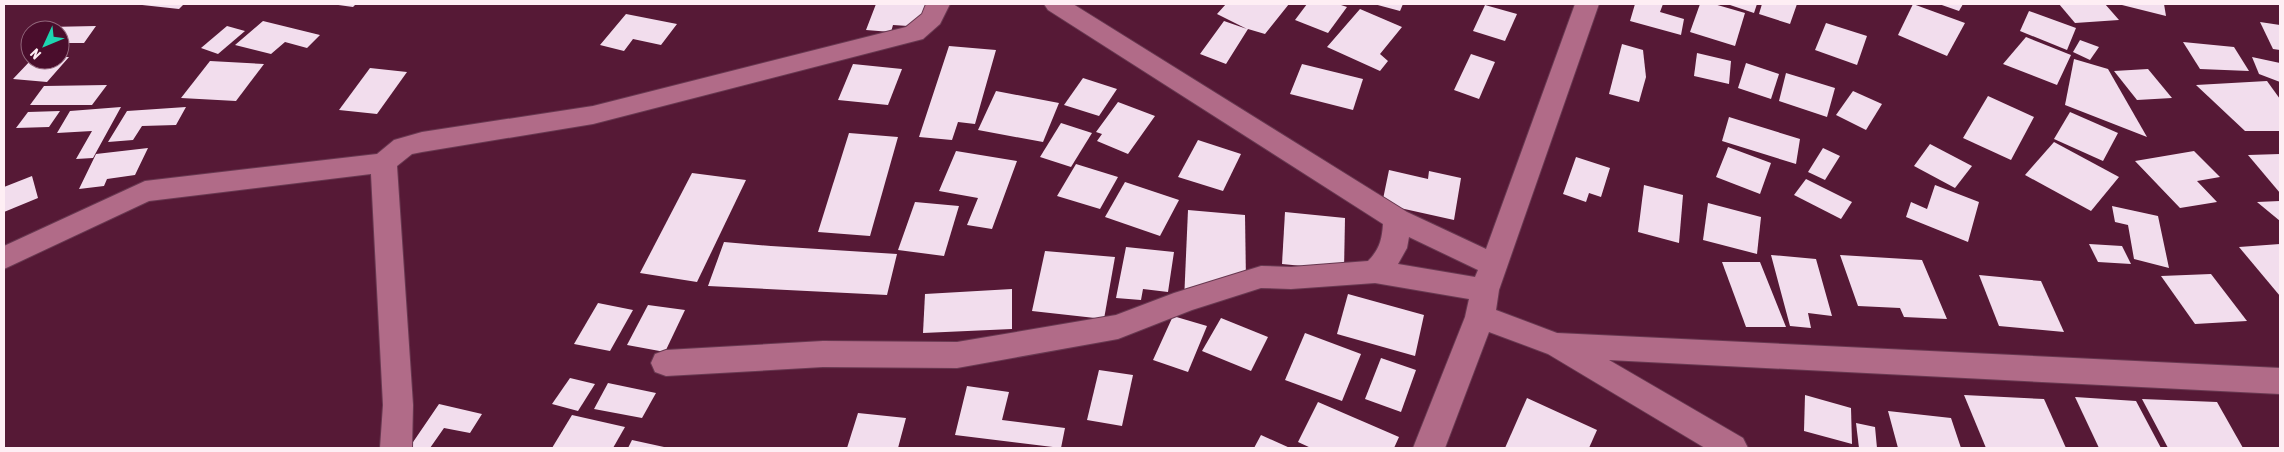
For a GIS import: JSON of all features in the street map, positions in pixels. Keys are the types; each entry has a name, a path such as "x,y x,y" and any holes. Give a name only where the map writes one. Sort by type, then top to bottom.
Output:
{"street":[{"path":"4,258 145,192 384,164 403,147 422,142 593,115 914,33 932,18 938,4"},
{"path":"1056,4 1397,219 1557,345 1732,448"},
{"path":"1429,448 1587,4"},
{"path":"384,164 398,405 396,448"},
{"path":"1375,272 1389,258 1396,237 1397,219"},
{"path":"666,363 822,354 957,355 1118,327 1184,301 1261,277 1291,278 1375,272 1486,290"},
{"path":"1557,345 2280,381"}],"building":[{"path":"133,4 184,4 179,9"},
{"path":"331,4 356,4 353,7"},
{"path":"876,4 931,4 923,27 893,25 891,32 866,30"},
{"path":"1226,4 1289,4 1265,34 1248,29 1226,64 1200,54 1224,21 1247,29 1217,14"},
{"path":"1307,4 1338,4 1347,7 1328,33 1295,20"},
{"path":"1374,4 1403,4 1400,11"},
{"path":"1635,4 1663,4 1660,12 1684,19 1681,35 1630,21"},
{"path":"1700,4 1714,4 1745,13 1735,46 1690,32"},
{"path":"1727,4 1757,4 1754,13"},
{"path":"1762,4 1797,4 1790,24 1759,14"},
{"path":"1913,4 1965,23 1947,56 1898,35"},
{"path":"1939,4 1963,4 1959,11"},
{"path":"2059,4 2105,4 2119,20 2075,23"},
{"path":"2118,4 2164,4 2166,16"},
{"path":"1485,5 1517,14 1505,41 1473,31"},
{"path":"1360,9 1402,27 1380,54 1388,61 1380,71 1327,47"},
{"path":"2029,11 2076,28 2067,50 2020,31"},
{"path":"626,14 677,24 661,45 633,39 624,51 600,45"},
{"path":"263,21 320,35 307,48 285,42 271,54 235,45"},
{"path":"2260,22 2280,25 2280,50 2273,49"},
{"path":"1826,23 1867,36 1857,65 1815,50"},
{"path":"96,26 84,43 70,43 70,27"},
{"path":"227,26 245,31 218,54 201,48"},
{"path":"2026,37 2071,55 2057,85 2003,64"},
{"path":"2080,40 2099,47 2090,60 2073,52"},
{"path":"2183,42 2234,47 2249,71 2200,69"},
{"path":"1622,44 1643,50 1646,77 1639,102 1609,94"},
{"path":"949,46 996,50 975,124 958,122 952,140 919,137"},
{"path":"1697,53 1731,61 1729,84 1694,76"},
{"path":"1471,54 1495,62 1479,99 1454,90"},
{"path":"2252,57 2280,63 2280,82 2259,74"},
{"path":"2074,59 2108,69 2147,137 2065,105"},
{"path":"210,61 264,64 236,101 181,98"},
{"path":"1746,63 1779,74 1771,99 1738,88"},
{"path":"853,64 902,69 888,105 838,100"},
{"path":"1302,64 1363,79 1353,110 1290,94"},
{"path":"370,68 407,72 377,114 339,110"},
{"path":"2148,69 2172,98 2137,100 2114,71"},
{"path":"22,70 58,70 47,82 13,79"},
{"path":"1786,73 1835,88 1827,117 1779,101"},
{"path":"1083,78 1117,89 1099,116 1064,105"},
{"path":"2267,81 2280,99 2280,131 2245,131 2196,85"},
{"path":"107,85 92,105 30,105 44,86"},
{"path":"996,91 1059,103 1043,142 978,130"},
{"path":"1853,91 1882,104 1866,130 1836,115"},
{"path":"1988,96 2034,117 2011,160 1963,138"},
{"path":"1118,102 1155,116 1128,154 1097,141 1102,134 1096,132"},
{"path":"121,107 93,158 76,159 92,131 57,133 70,111"},
{"path":"186,107 176,125 142,126 133,140 108,142 127,111"},
{"path":"60,111 49,127 16,128 28,112"},
{"path":"2070,112 2118,133 2103,161 2054,139"},
{"path":"1729,117 1800,139 1796,164 1722,141"},
{"path":"1061,123 1092,133 1071,167 1040,157"},
{"path":"849,133 898,137 870,236 818,232"},
{"path":"1198,140 1241,154 1223,191 1178,177"},
{"path":"2054,142 2119,177 2091,211 2025,175"},
{"path":"1930,144 1972,166 1955,188 1914,166"},
{"path":"1728,147 1771,163 1760,194 1716,177"},
{"path":"148,148 135,175 107,179 104,186 79,189 96,154"},
{"path":"1823,148 1840,156 1825,180 1808,172"},
{"path":"956,151 1017,161 992,229 967,225 978,198 939,191"},
{"path":"2194,151 2220,177 2197,181 2217,202 2180,208 2135,161"},
{"path":"2280,154 2280,193 2248,155"},
{"path":"1576,157 1610,168 1601,197 1589,193 1586,202 1563,194"},
{"path":"1076,164 1118,177 1100,209 1057,196"},
{"path":"1389,170 1428,179 1429,171 1461,178 1454,220 1382,204"},
{"path":"692,173 746,180 697,282 640,273"},
{"path":"32,176 38,198 4,212 4,187"},
{"path":"1806,179 1852,202 1841,219 1794,195"},
{"path":"1125,182 1179,200 1160,236 1105,217"},
{"path":"1644,185 1683,195 1679,243 1638,232"},
{"path":"1935,185 1979,202 1968,242 1906,217 1911,202 1927,209"},
{"path":"2280,201 2280,221 2257,202"},
{"path":"915,202 959,206 944,256 898,250"},
{"path":"1708,203 1761,217 1757,254 1703,240"},
{"path":"2112,206 2158,216 2169,268 2134,259 2128,225 2115,222"},
{"path":"1188,210 1245,215 1246,282 1184,301"},
{"path":"1285,212 1345,218 1344,270 1282,264"},
{"path":"724,242 897,254 887,295 708,286"},
{"path":"2089,244 2122,246 2131,264 2098,262"},
{"path":"2280,244 2280,296 2239,247"},
{"path":"1126,247 1174,252 1168,292 1143,289 1141,300 1116,298"},
{"path":"1045,251 1115,257 1104,319 1032,311"},
{"path":"1771,255 1816,259 1832,316 1808,313 1811,328 1790,326"},
{"path":"1840,255 1922,260 1947,319 1904,317 1900,308 1858,306"},
{"path":"1722,262 1760,262 1786,327 1746,327"},
{"path":"2211,274 2247,321 2195,324 2161,276"},
{"path":"1979,275 2041,281 2064,332 1999,326"},
{"path":"1012,289 1012,329 923,333 925,294"},
{"path":"1348,294 1424,315 1415,356 1337,334"},
{"path":"598,303 633,310 610,351 574,344"},
{"path":"648,305 685,310 665,352 627,345"},
{"path":"1173,316 1207,326 1188,372 1153,360"},
{"path":"1221,318 1268,337 1251,371 1202,351"},
{"path":"1305,333 1361,354 1342,401 1285,380"},
{"path":"1381,358 1416,370 1401,412 1365,399"},
{"path":"1099,370 1133,375 1122,426 1087,420"},
{"path":"570,378 595,384 578,411 552,404"},
{"path":"608,383 656,393 642,418 594,409"},
{"path":"967,386 1009,392 1002,420 1065,428 1061,448 955,435"},
{"path":"1805,395 1851,408 1852,444 1804,431"},
{"path":"1964,395 2044,399 2066,448 1986,448"},
{"path":"2075,397 2136,401 2161,448 2099,448"},
{"path":"1527,398 1597,430 1589,448 1505,448"},
{"path":"2142,399 2217,402 2243,448 2168,448"},
{"path":"1318,402 1399,437 1394,448 1311,448 1298,442"},
{"path":"439,404 482,414 470,433 444,428 430,448 409,448"},
{"path":"1888,411 1951,418 1961,448 1898,448"},
{"path":"858,413 906,418 898,448 847,448"},
{"path":"572,415 625,427 613,448 552,448"},
{"path":"1856,423 1875,427 1877,448 1859,448"},
{"path":"1261,435 1290,448 1254,448"},
{"path":"632,440 664,447 664,448 628,448"}]}
